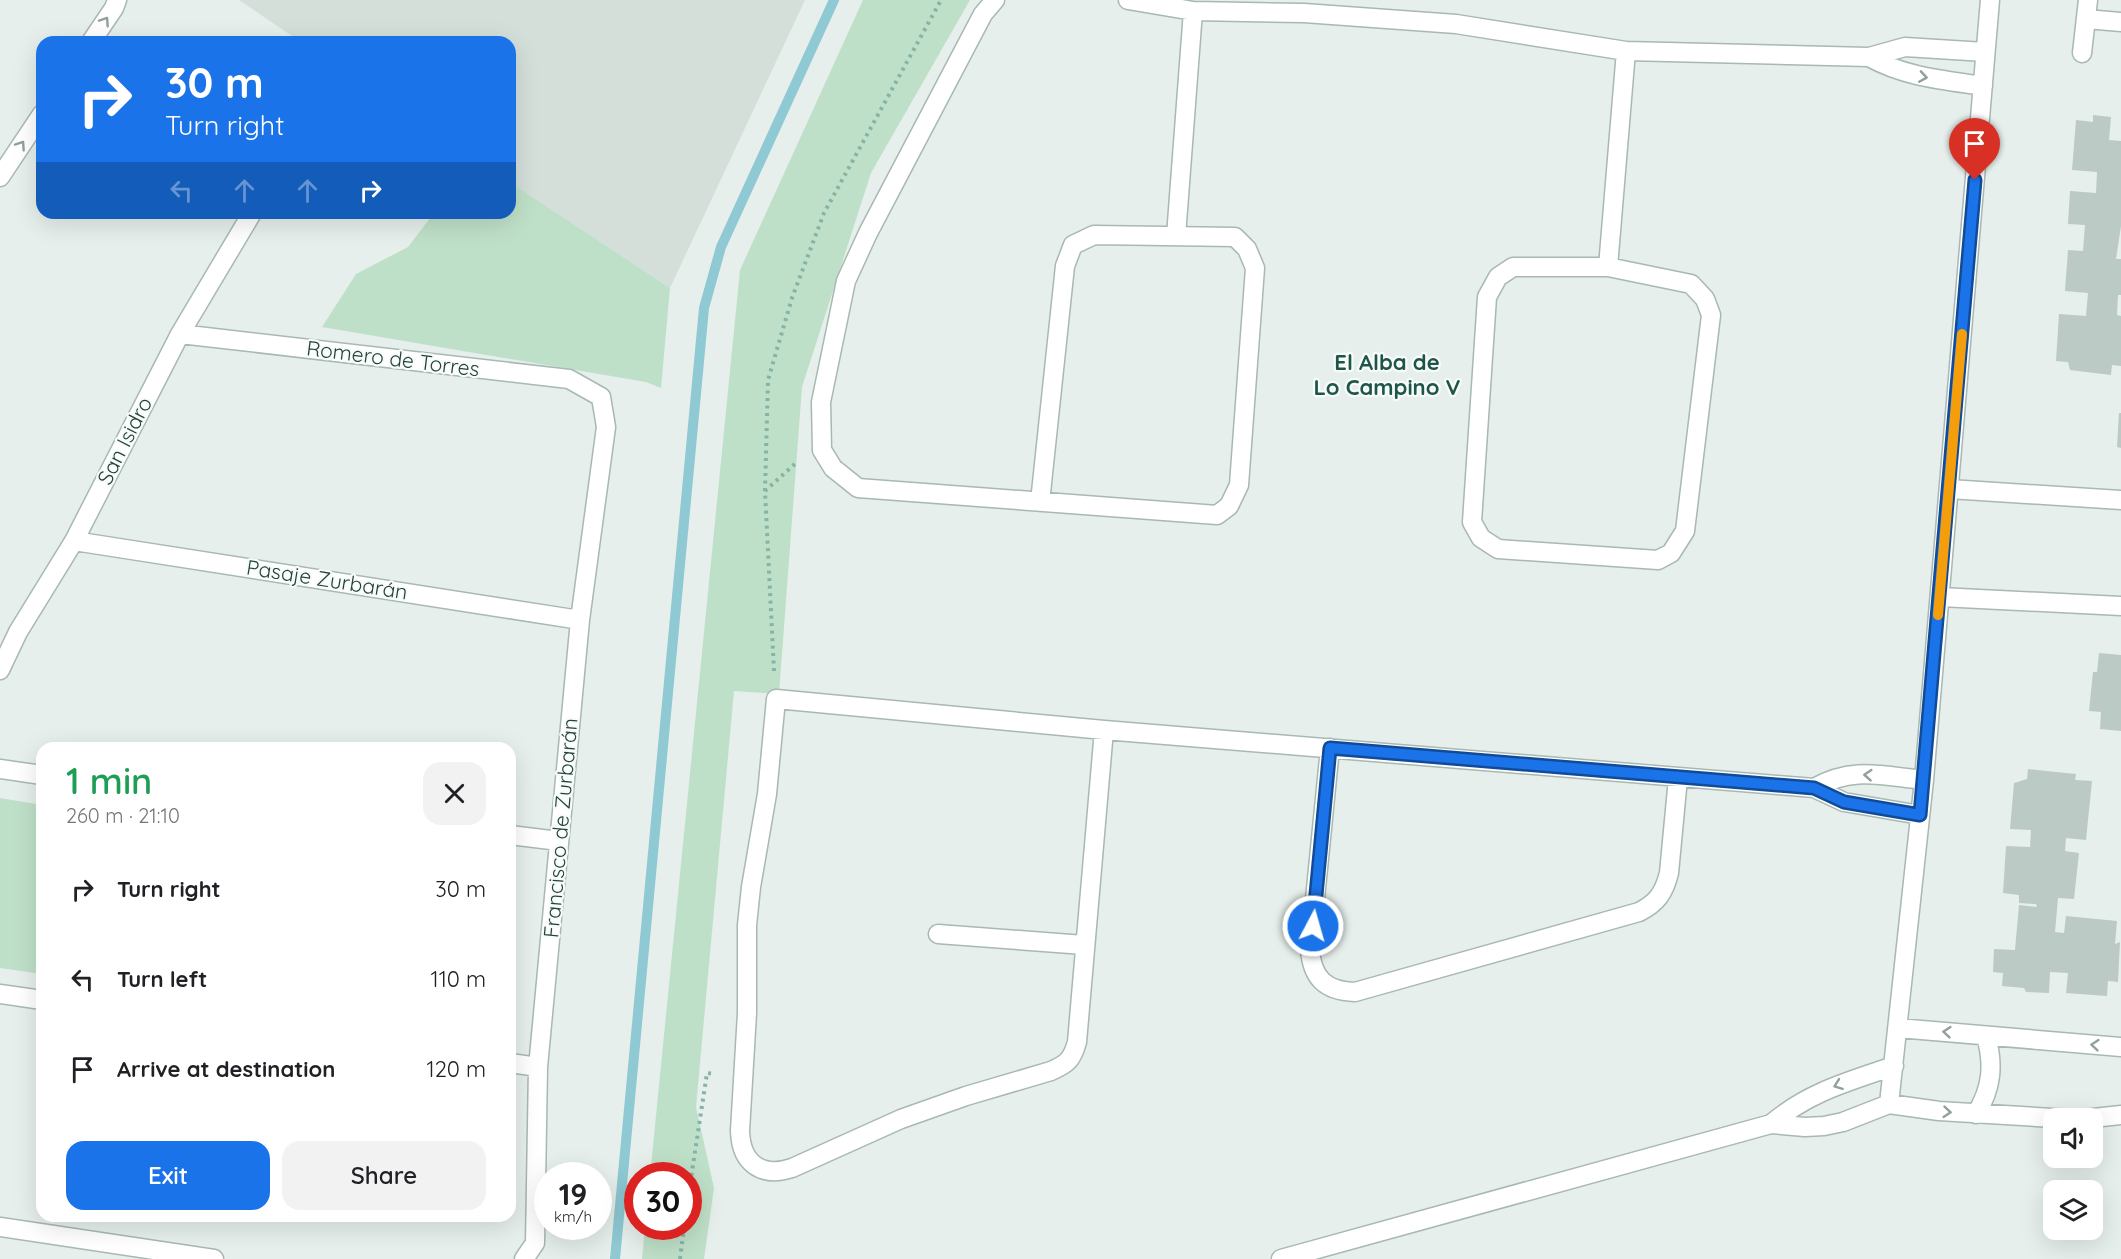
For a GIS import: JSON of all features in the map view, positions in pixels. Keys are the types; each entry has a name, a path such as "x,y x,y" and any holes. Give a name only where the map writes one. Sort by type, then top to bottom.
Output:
{"street":[{"path":"95,36 117,0"},
{"path":"995,0 983,14 868,233 846,281 821,402 822,450 833,468 858,488 1040,502 1217,515 1229,506 1239,485 1255,268 1247,249 1235,237 1094,235 1073,245 1065,266 1040,502"},
{"path":"1128,0 1193,11 1304,13 1414,20 1511,32 1626,51 1869,57 1905,47 1985,52"},
{"path":"1889,1104 1924,780 1990,0"},
{"path":"2082,53 2088,0"},
{"path":"1176,236 1193,11"},
{"path":"2086,20 2121,22"},
{"path":"1608,267 1626,51"},
{"path":"1869,57 1898,72 1983,86"},
{"path":"2,168 36,122"},
{"name":"San Isidro","path":"0,670 18,632 74,541 180,334 248,219"},
{"path":"1512,267 1608,267 1692,284 1706,298 1711,315 1686,531 1671,553 1658,560 1498,549 1481,538 1472,522 1487,297 1498,277 1512,267"},
{"name":"Romero de Torres","path":"180,334 569,379 601,396"},
{"name":"Francisco de Zurbarán","path":"524,1259 535,1243 538,1067 580,620 606,427 601,396"},
{"path":"1949,489 2121,500"},
{"name":"Pasaje Zurbarán","path":"74,541 580,620"},
{"path":"1940,597 2121,606"},
{"path":"1104,730 1077,1042 1072,1058 1051,1071 966,1096 901,1119 779,1172 766,1171 754,1166 745,1156 740,1145 747,1013 747,924 767,794 776,699 1104,730 1814,788 1844,802 1920,815"},
{"path":"1330,748 1310,949 1315,973 1323,983 1344,992 1355,992 1639,912 1650,906 1659,898 1666,886 1669,873 1678,778"},
{"path":"0,770 36,774"},
{"path":"1814,788 1828,781 1862,773 1924,780"},
{"path":"516,836 560,841"},
{"path":"938,934 1084,945"},
{"path":"0,994 36,999"},
{"path":"1898,1028 2121,1047"},
{"path":"1976,1114 1988,1089 1992,1071 1991,1053 1986,1036"},
{"path":"516,1064 538,1067"},
{"path":"1771,1124 1801,1101 1818,1092 1894,1066"},
{"path":"1281,1259 1771,1124 1824,1126 1843,1122 1889,1104 1976,1114 2043,1118"},
{"path":"2103,1117 2121,1115"},
{"path":"0,1227 214,1259"}],"path":[{"path":"776,699 765,491 768,380 792,298 824,213 941,0"},
{"path":"765,491 792,465 822,450"},
{"path":"693,1162 707,1073 743,1077"},
{"path":"680,1259 682,1240"}],"shaded area":[{"path":"239,0 805,0 670,288 516,186 516,36 292,36"}],"green space":[{"path":"863,0 970,0 871,173 802,387 779,694 734,691 696,1107 714,1188 704,1259 642,1259 644,1240 702,1240 702,1162 651,1162 740,270"},
{"path":"516,186 670,288 661,388 646,382 322,327 356,274 408,247 429,219 516,219"},
{"path":"0,798 36,804 36,973 0,968"}],"building":[{"path":"2093,115 2111,117 2109,140 2121,141 2121,226 2116,259 2121,259 2121,295 2118,295 2117,315 2121,316 2121,366 2112,365 2111,375 2070,370 2068,362 2056,361 2059,314 2086,316 2088,293 2065,291 2068,250 2083,251 2085,225 2068,224 2070,191 2096,193 2097,172 2072,170 2076,120 2093,122"},
{"path":"2119,413 2121,413 2121,448 2117,447"},
{"path":"2099,653 2121,655 2121,731 2100,729 2101,712 2089,711 2093,672 2097,672"},
{"path":"2028,769 2076,774 2075,780 2092,781 2086,840 2066,838 2065,851 2079,853 2074,899 2058,898 2055,932 2064,933 2066,916 2117,921 2115,944 2120,942 2118,982 2108,981 2107,996 2066,993 2068,973 2050,972 2049,993 2026,992 2024,988 2002,986 2003,973 1993,972 1994,949 2015,950 2019,905 2037,907 2036,904 2019,903 2019,895 2003,893 2006,846 2030,847 2031,830 2010,829 2014,783 2027,779"}],"waterway":[{"path":"615,1259 704,308 721,247 834,0"}],"slow traffic":[{"path":"1938,615 1962,334"}],"district":[{"name":"El Alba de Lo Campino V","path":"1387,374"}],"route":[{"path":"1313,926 1330,748 1814,788 1844,802 1920,815 1975,180"}]}
